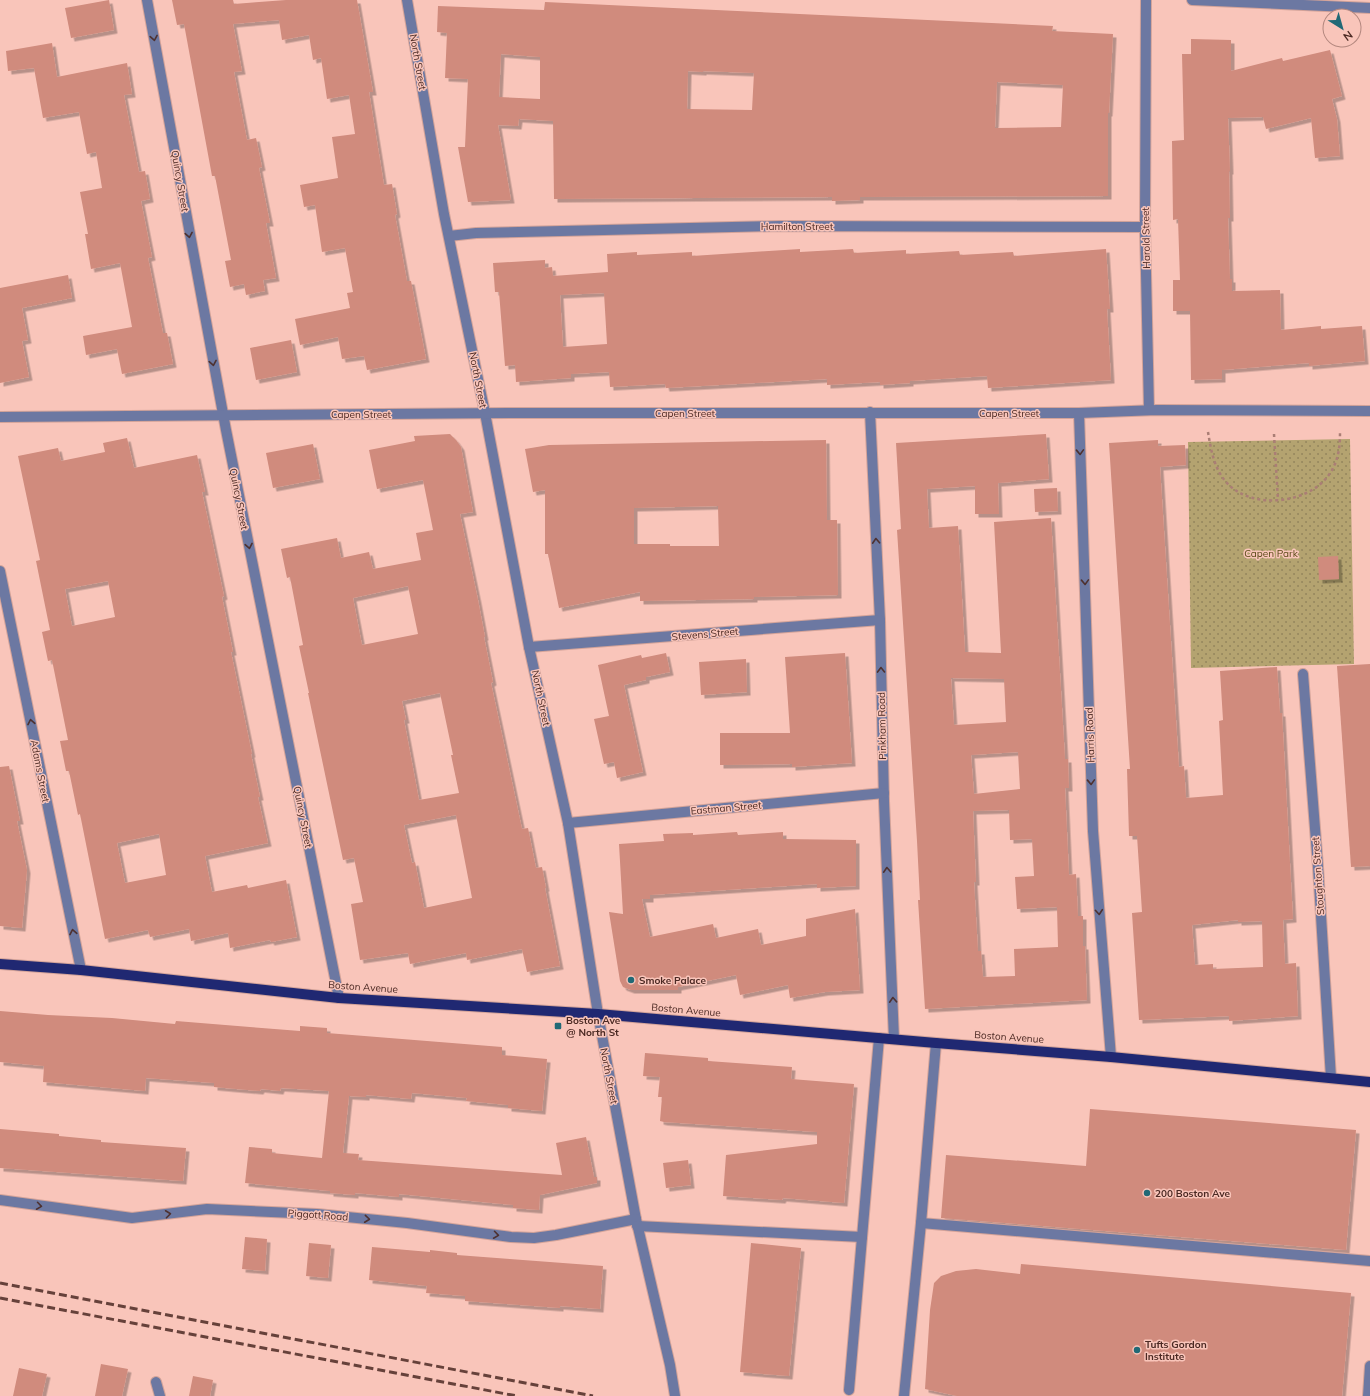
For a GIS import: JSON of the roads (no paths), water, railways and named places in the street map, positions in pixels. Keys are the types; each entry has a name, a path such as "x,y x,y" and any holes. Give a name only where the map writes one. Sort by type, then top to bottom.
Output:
{"main road":[{"name":"Boston Avenue","path":"0,964 81,970 339,998 598,1014 1111,1057 1370,1082"}],"street":[{"name":"Quincy Street","path":"147,0 223,415 339,998"},
{"name":"North Street","path":"407,0 442,207 485,413 530,647 568,822 598,1014 637,1223 670,1365 675,1396"},
{"name":"Harold Street","path":"1146,0 1145,227 1149,410"},
{"path":"1192,0 1370,8"},
{"name":"Hamilton Street","path":"449,236 476,233 780,226 1145,227"},
{"name":"Capen Street","path":"0,417 485,413 1079,413 1149,410 1370,411"},
{"name":"Pinkham Road","path":"870,412 880,620 884,793 894,1039"},
{"name":"Harris Road","path":"1079,413 1093,831 1111,1057"},
{"name":"Adams Street","path":"0,571 81,970"},
{"name":"Stevens Street","path":"530,647 880,620"},
{"name":"Stoughton Street","path":"1303,674 1318,867 1330,1078"},
{"name":"Eastman Street","path":"568,822 884,793"},
{"path":"849,1390 879,1038"},
{"path":"904,1396 921,1223 936,1043"},
{"name":"Piggott Road","path":"0,1200 132,1218 207,1208 317,1214 407,1223 511,1237 556,1235 637,1223 862,1237"},
{"path":"921,1223 1370,1261"},
{"path":"1369,1391 1370,1366"},
{"path":"156,1382 160,1396"}],"railway":[{"path":"0,1283 593,1396"},
{"path":"0,1298 517,1396"}],"place":[{"name":"Smoke Palace","path":"631,980"},
{"name":"Boston Ave @ North St","path":"558,1026"},
{"name":"200 Boston Ave","path":"1147,1193"},
{"name":"Tufts Gordon Institute","path":"1137,1350"}],"park label":[{"name":"Capen Park","path":"1271,553"}]}
